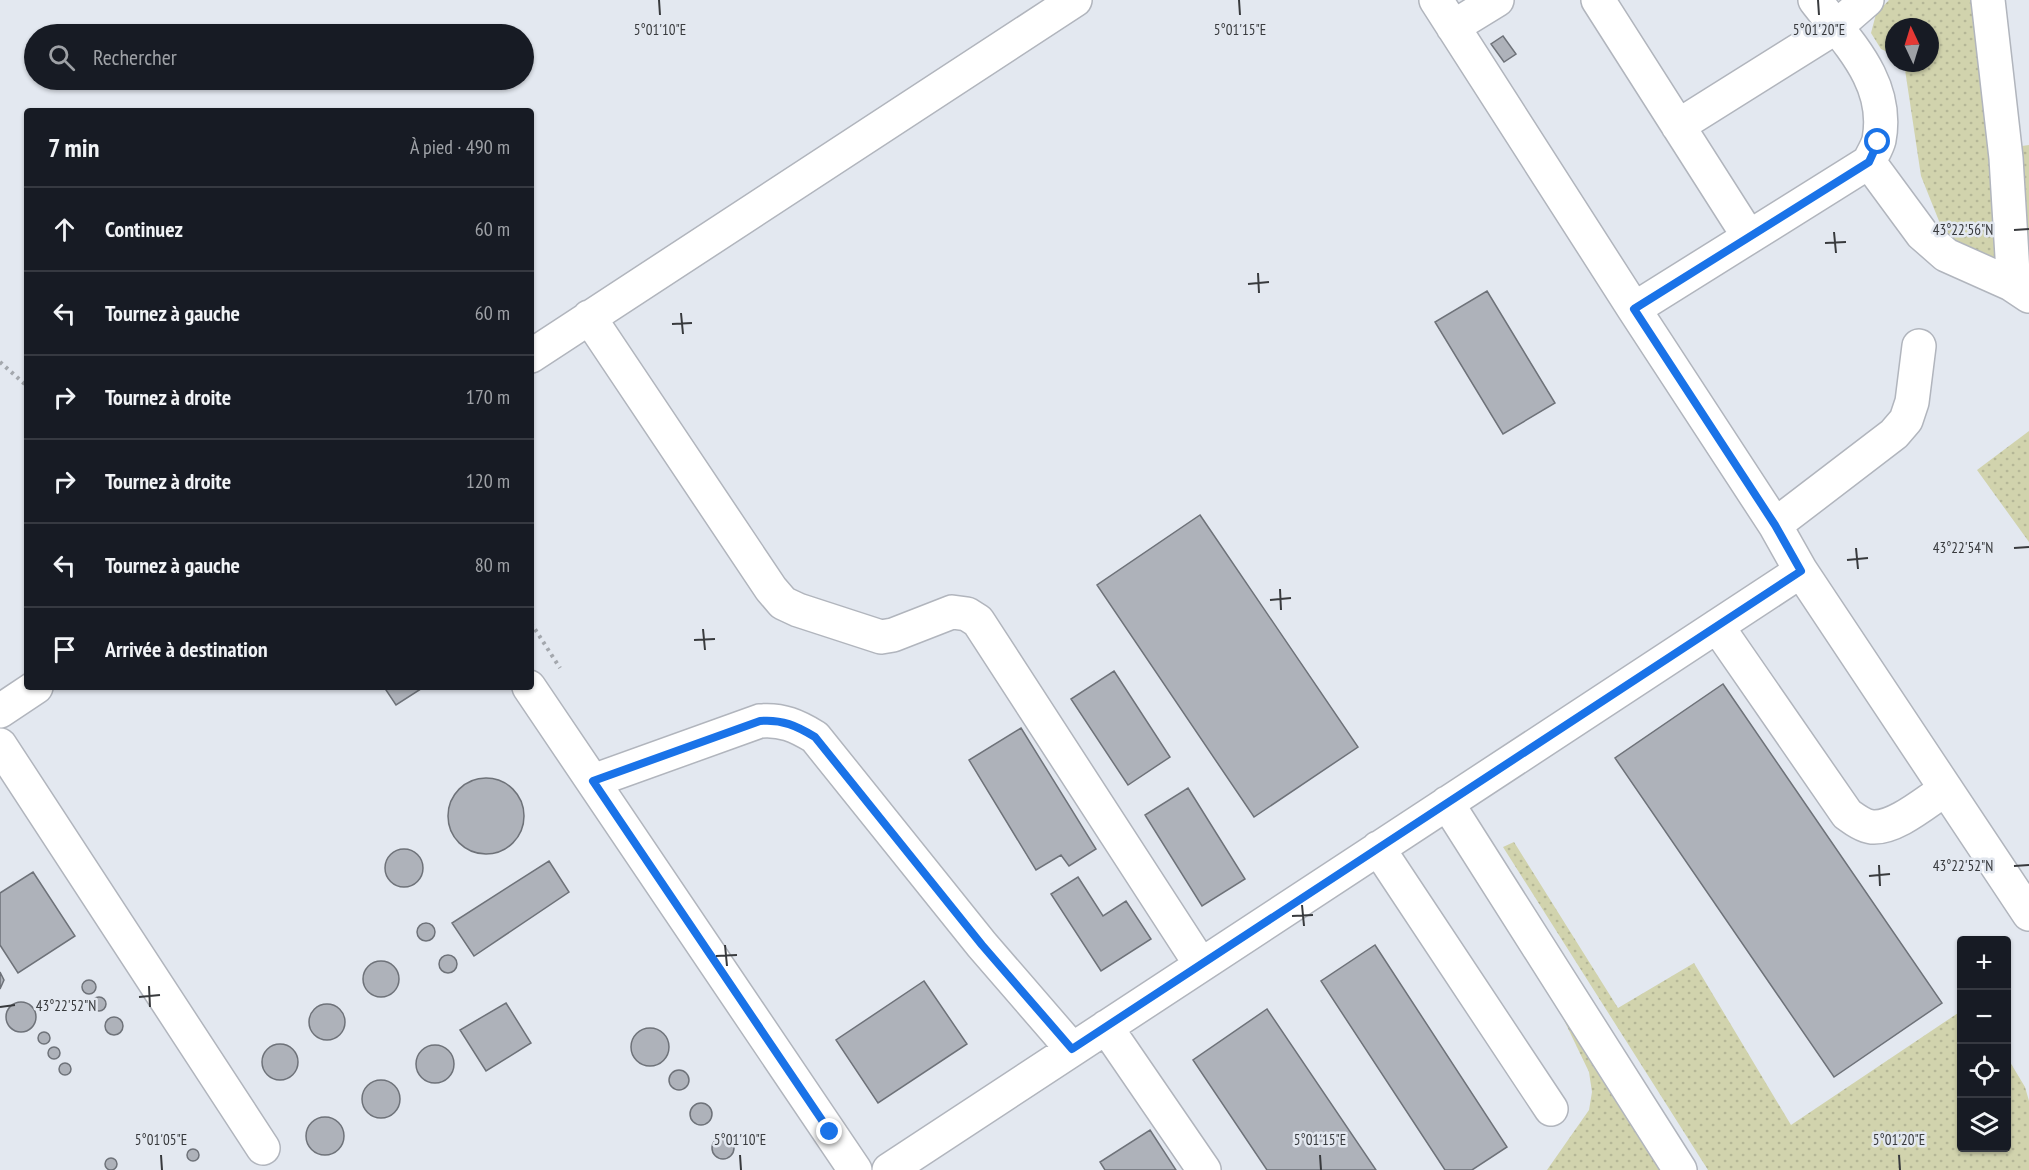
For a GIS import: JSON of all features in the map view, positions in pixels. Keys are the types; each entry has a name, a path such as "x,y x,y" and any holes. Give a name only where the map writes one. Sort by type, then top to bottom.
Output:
{"lane":[{"path":"534,354 1075,0"},
{"path":"1436,0 1775,525 1801,571 2029,914"},
{"path":"1453,27 1497,0"},
{"path":"1598,0 1749,237"},
{"path":"1634,309 1869,162 1878,142 1880,117 1877,90 1867,69 1815,0"},
{"path":"1678,126 1836,27 1867,0"},
{"path":"1988,0 2006,158 2013,273 2020,290"},
{"path":"1869,162 1922,234 1946,255 2020,290"},
{"path":"589,317 771,589 783,603 881,637 893,635 952,612 967,614 978,621 1201,965"},
{"path":"1775,525 1894,434 1906,420 1912,402 1919,346"},
{"path":"889,1170 1801,571"},
{"path":"1717,626 1847,814 1870,827 1884,826 1898,821 1946,789"},
{"path":"0,711 32,690"},
{"path":"531,690 855,1170"},
{"path":"593,781 760,721 774,720 795,725 815,737 982,945 1072,1049"},
{"path":"0,745 264,1148"},
{"path":"1448,803 1680,1170"},
{"path":"1378,848 1551,1109"},
{"path":"1106,1027 1204,1170"}],"path":[{"path":"0,362 24,383"}],"green space":[{"path":"1889,0 1973,0 2001,262 1994,266 1945,236 1921,176 1905,72 1939,72 1939,18 1885,18 1885,51 1881,49 1871,33 1876,14"},
{"path":"2029,145 2029,267 2022,146"},
{"path":"2029,431 2029,542 1977,470"},
{"path":"1514,842 1618,1008 1694,963 1791,1125 1957,1014 1957,1152 2011,1152 2011,1064 2025,1087 2029,1101 2029,1170 1708,1170 1503,847"},
{"path":"1549,989 1661,1170 1547,1170 1589,1110 1592,1092 1589,1072"}],"building":[{"path":"1503,36 1516,54 1504,62 1491,44"},
{"path":"1487,291 1555,403 1503,434 1435,322"},
{"path":"1200,515 1358,747 1254,817 1097,585"},
{"path":"1114,671 1170,757 1128,785 1071,699"},
{"path":"1723,684 1942,1003 1834,1077 1615,758"},
{"path":"386,690 419,690 396,705"},
{"path":"1021,728 1096,849 1069,866 1061,855 1036,870 969,760"},
{"path":"486,778 501,781 513,789 521,801 524,816 521,831 513,843 501,851 486,854 471,851 459,843 451,831 448,816 451,801 459,789 471,781"},
{"path":"1188,788 1245,879 1202,906 1145,815"},
{"path":"404,849 418,854 423,868 418,882 404,887 390,882 385,868 390,854"},
{"path":"549,861 569,892 474,956 452,923"},
{"path":"33,872 75,936 18,973 0,945 0,893"},
{"path":"1078,877 1103,916 1126,901 1151,939 1101,971 1051,894"},
{"path":"426,923 434,928 435,932 430,940 426,941 418,936 417,932 422,924"},
{"path":"1375,945 1507,1147 1472,1170 1445,1170 1321,981"},
{"path":"448,955 454,958 457,964 454,970 448,973 442,970 439,964 442,958"},
{"path":"381,961 394,966 399,979 394,992 381,997 368,992 363,979 368,966"},
{"path":"0,972 4,980 0,989"},
{"path":"89,980 94,982 96,987 94,992 89,994 84,992 82,987 84,982"},
{"path":"924,981 967,1044 878,1103 836,1040"},
{"path":"99,997 104,999 106,1004 104,1009 99,1011 94,1009 92,1004 94,999"},
{"path":"21,1002 32,1006 36,1017 32,1028 21,1032 10,1028 6,1017 10,1006"},
{"path":"506,1003 531,1043 486,1071 460,1030"},
{"path":"327,1004 340,1009 345,1022 340,1035 327,1040 314,1035 309,1022 314,1009"},
{"path":"1267,1009 1376,1170 1267,1170 1193,1060"},
{"path":"110,1017 118,1017 123,1022 121,1033 110,1035 105,1030 105,1022"},
{"path":"650,1028 664,1033 669,1047 664,1061 650,1066 636,1061 631,1047 636,1033"},
{"path":"46,1032 50,1038 46,1044 42,1044 38,1036"},
{"path":"280,1044 293,1049 298,1062 293,1075 280,1080 267,1075 262,1062 267,1049"},
{"path":"435,1045 449,1050 454,1064 449,1078 435,1083 421,1078 416,1064 421,1050"},
{"path":"56,1047 60,1053 56,1059 52,1059 48,1051"},
{"path":"67,1063 71,1069 67,1075 63,1075 59,1067"},
{"path":"679,1070 686,1073 689,1080 686,1087 679,1090 672,1087 669,1080 672,1073"},
{"path":"381,1080 395,1085 400,1099 395,1113 381,1118 367,1113 362,1099 367,1085"},
{"path":"701,1103 709,1106 712,1114 709,1122 701,1125 693,1122 690,1114 693,1106"},
{"path":"325,1117 332,1118 338,1123 343,1129 343,1143 338,1149 332,1154 325,1155 318,1154 312,1149 307,1143 306,1136 307,1129 312,1123 318,1118"},
{"path":"1150,1130 1176,1170 1105,1170 1100,1162"},
{"path":"723,1137 731,1140 734,1148 731,1156 723,1159 715,1156 712,1148 715,1140"},
{"path":"195,1149 199,1155 195,1161 191,1161 187,1153"},
{"path":"113,1158 117,1164 113,1170 109,1170 105,1162"}],"route":[{"path":"830,1132 593,781 760,721 774,720 795,725 815,737 982,945 1072,1049 1801,571 1775,525 1634,309 1869,162 1878,142"}]}
